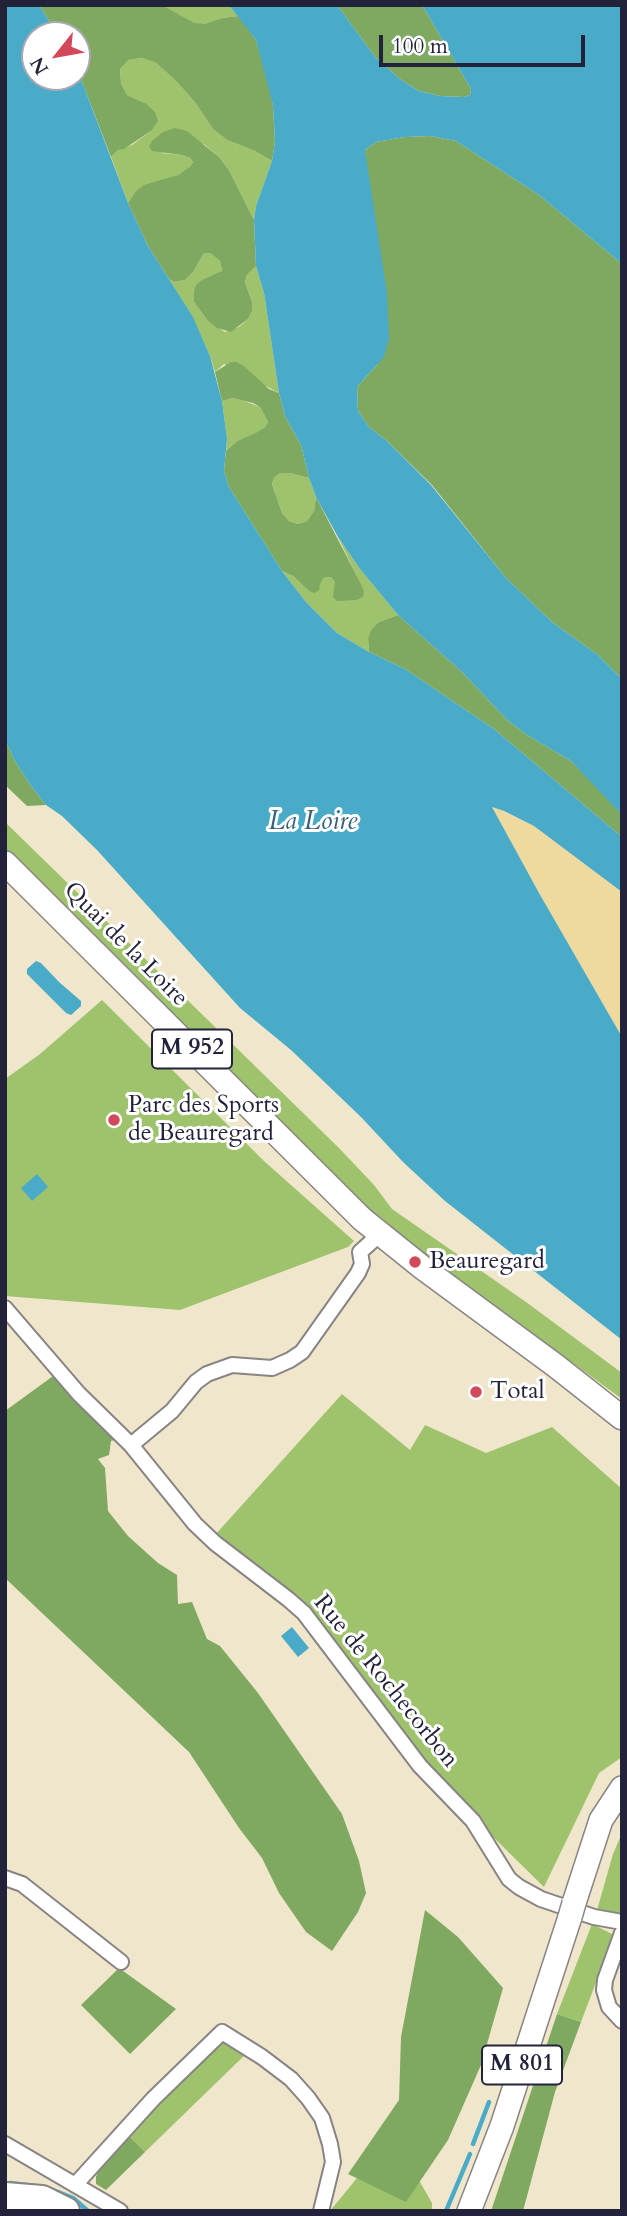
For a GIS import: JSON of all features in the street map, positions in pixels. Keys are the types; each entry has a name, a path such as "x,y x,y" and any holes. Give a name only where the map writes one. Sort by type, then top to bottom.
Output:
{"highway":[{"path":"5,2196 42,2199 66,2211"},
{"path":"5,2208 24,2207 41,2211"}],"main road":[{"name":"Quai de la Loire","path":"5,863 352,1209 423,1268 566,1373 622,1418"},
{"name":"M 801","path":"469,2211 502,2126 601,1820 622,1788"},
{"name":"M 801","path":"583,1876 622,1815"}],"street":[{"path":"128,1443 172,1411 196,1382 207,1374 232,1365 272,1368 302,1352 358,1273 362,1264 360,1252 380,1234"},
{"name":"Rue de Rochecorbon","path":"5,1308 79,1394 128,1443 195,1524 304,1613 420,1766 478,1828 509,1880 541,1899 601,1919 622,1923"},
{"path":"5,1878 22,1884 121,1962"},
{"path":"622,1933 604,1990 609,2007 622,2021"},
{"path":"75,2185 153,2099 222,2032 262,2057 291,2080 308,2098 325,2127 333,2168 321,2211"},
{"path":"5,2144 120,2211"}],"green space":[{"path":"39,5 162,5 194,23 204,24 239,16 256,40 267,75 273,106 275,141 272,161 227,140 213,129 194,101 175,80 156,63 142,58 128,60 120,69 121,83 127,95 145,103 155,112 158,121 151,131 111,157 86,91 91,91 91,21 49,21"},
{"path":"162,5 229,5 239,16 194,24"},
{"path":"337,5 422,5 471,89 470,95 440,96 419,91 400,79 376,58"},
{"path":"142,58 156,63 175,80 194,101 213,129 227,140 272,161 256,206 254,220 229,170 204,144 161,153 182,155 193,162 190,168 178,175 135,192 128,203 111,157 151,131 145,103 127,95 121,83 120,69 127,60"},
{"path":"175,128 187,131 219,157 229,170 254,220 256,266 247,275 245,282 252,302 252,311 248,319 231,332 217,328 208,321 194,302 196,285 222,271 220,261 210,253 204,253 185,280 174,282 169,279 148,246 128,203 144,185 178,175 190,167 193,162 190,158 152,151 149,146 163,132"},
{"path":"430,136 456,141 539,195 622,264 622,679 598,655 552,622 506,578 432,485 369,427 358,411 357,387 377,365 365,150 376,142"},
{"path":"204,253 210,253 220,261 222,271 194,302 208,321 225,332 239,327 252,311 252,302 245,282 247,275 256,266 264,293 279,393 224,364 215,372 193,318 169,279 174,282 185,280"},
{"path":"231,362 245,367 269,389 279,393 285,416 301,445 309,478 280,473 274,478 272,485 282,513 289,521 298,524 307,521 314,511 316,497 361,584 363,597 337,601 333,597 335,582 331,577 323,578 319,590 315,593 282,571 229,487 224,471 226,451 237,441 265,427 268,422 260,407 253,403 233,398 222,401 215,372"},
{"path":"233,398 260,407 268,422 256,434 237,441 226,451 222,401"},
{"path":"280,473 309,478 316,497 314,511 307,521 298,524 289,521 282,513 272,486 274,478"},
{"path":"338,537 398,615 379,622 368,638 369,652 337,633 306,602 282,571 293,576 309,591 323,578 331,577 335,582 364,591"},
{"path":"398,615 463,673 507,720 571,761 622,815 622,837 494,729 405,669 369,652 368,638 372,629 379,622"},
{"path":"5,740 15,761 46,805 27,806 5,785"},
{"path":"5,822 340,1149 374,1185 392,1209 622,1373 622,1399 368,1213 5,852"},
{"name":"Parc des Sports de Beauregard","path":"102,1000 264,1161 354,1241 348,1247 180,1310 5,1296 5,1079 40,1054"},
{"path":"60,1371 124,1437 111,1441 109,1455 98,1459 105,1468 108,1511 128,1536 158,1563 177,1575 178,1604 192,1602 207,1639 220,1646 258,1693 342,1814 359,1861 366,1893 358,1912 332,1951 306,1932 279,1893 262,1858 189,1752 5,1578 5,1411"},
{"path":"342,1394 410,1450 425,1425 486,1453 552,1427 622,1489 622,1757 599,1773 544,1887 435,1780 292,1594 215,1535"},
{"path":"622,1833 622,1915 597,1910"},
{"path":"425,1910 458,1937 503,1988 481,2065 448,2140 406,2202 348,2174 399,2100 401,2037"},
{"path":"592,1924 614,1935 581,2022 557,2014"},
{"path":"119,1968 176,2009 130,2054 81,2005"},
{"path":"557,2014 581,2022 555,2092 523,2211 491,2211"},
{"path":"224,2039 249,2051 145,2152 127,2134"},
{"path":"127,2134 145,2152 106,2190 96,2184 100,2166"},
{"path":"357,2178 420,2182 432,2203 432,2211 330,2211"}],"sand":[{"path":"491,806 534,826 622,892 622,1037 539,893"}],"water":[{"name":"La Loire","path":"5,5 39,5 49,21 21,21 21,91 86,91 128,203 148,246 193,317 210,356 222,401 227,439 224,471 229,487 282,571 306,602 337,633 405,669 494,729 622,837 622,892 534,826 492,807 622,1037 622,1340 445,1201 291,1050 240,1008 97,850 62,816 46,805 15,761 5,740"},
{"path":"229,5 337,5 376,58 400,79 419,91 440,96 464,97 470,95 471,89 422,5 622,5 622,264 539,195 456,141 430,136 376,142 365,150 387,293 389,339 384,357 357,387 358,411 369,427 431,485 506,578 552,622 598,655 622,679 622,815 571,761 507,720 463,673 398,615 360,569 316,497 301,445 285,416 279,393 264,293 256,266 254,220 256,206 272,161 275,141 273,106 256,40"},
{"path":"36,961 81,1001 81,1006 71,1015 27,974 27,969"},
{"path":"37,1174 48,1187 32,1201 21,1188"},
{"path":"292,1627 309,1648 298,1657 281,1636"}],"waterway":[{"path":"473,2144 489,2102"},
{"path":"446,2211 470,2154"},
{"path":"10,2183 36,2186"},
{"path":"48,2188 73,2198 88,2211"}],"place":[{"name":"Parc des Sports de Beauregard","path":"114,1120"},
{"name":"Beauregard","path":"415,1262"},
{"name":"Total","path":"476,1392"}]}
